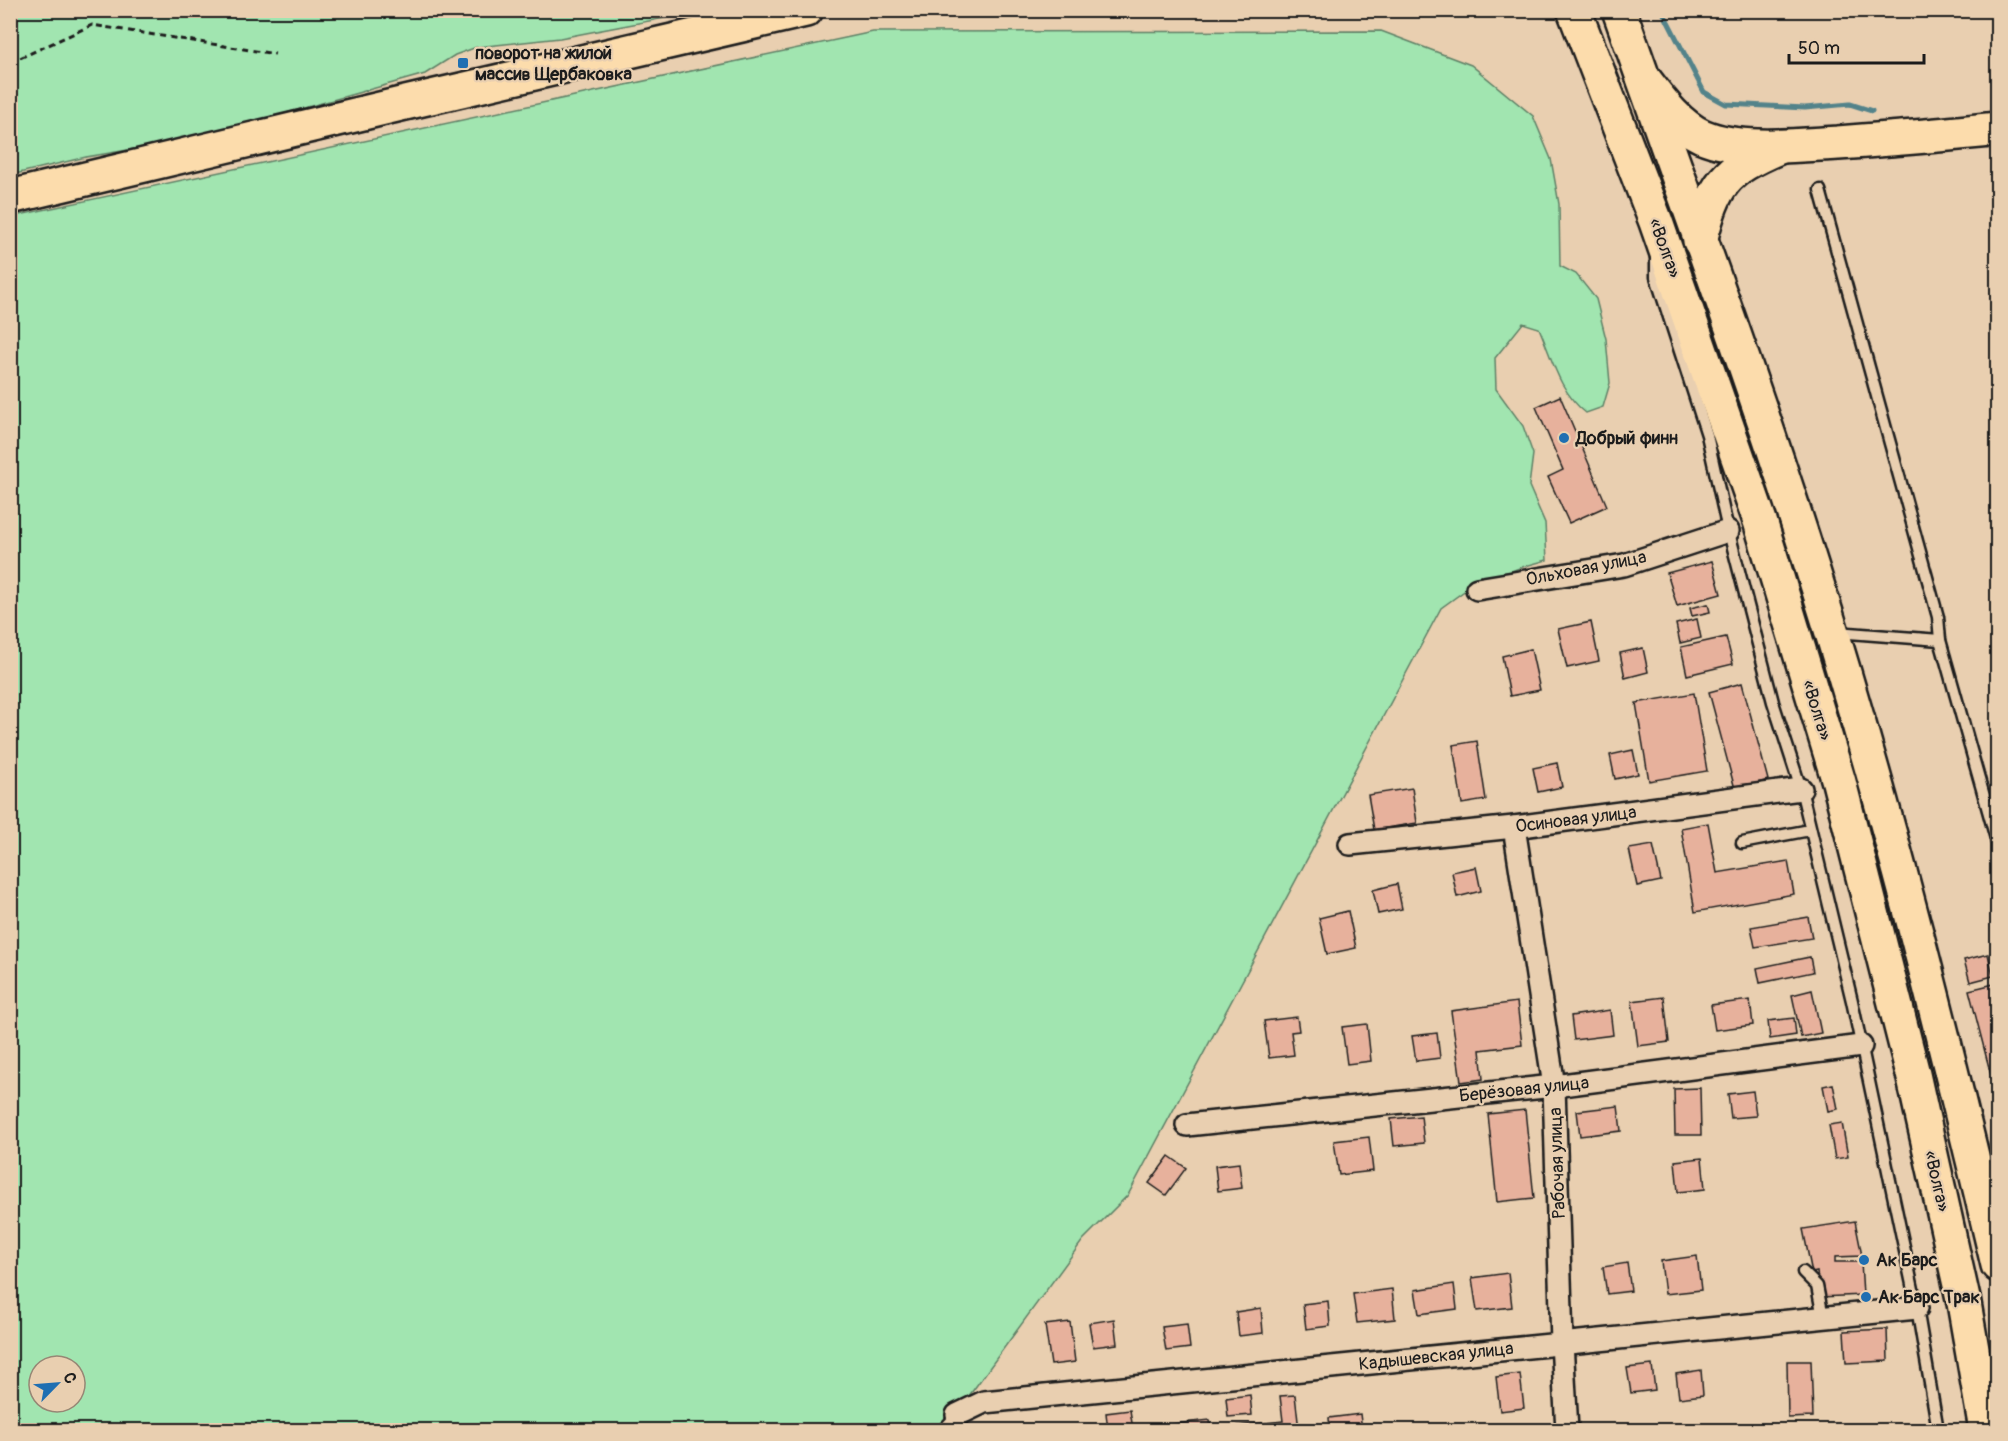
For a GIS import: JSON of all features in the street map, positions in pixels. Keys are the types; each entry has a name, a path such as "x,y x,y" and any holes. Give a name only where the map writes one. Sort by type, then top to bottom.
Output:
{"main road":[{"path":"10,197 389,106 806,10"},
{"name":"«Волга»","path":"1574,10 1656,222 1760,521 1839,782 1913,1074 1964,1303 1986,1431"},
{"name":"«Волга»","path":"1619,10 1793,510 1831,632 1912,912 1997,1262"},
{"path":"1642,77 1671,112 1697,133 1717,141 1780,146 1936,136 1998,129"},
{"path":"1700,241 1716,192 1728,176 1747,161 1780,146"}],"street":[{"name":"Ольховая улица","path":"1477,589 1624,564 1728,531"},
{"name":"Осиновая улица","path":"1350,844 1514,827 1801,789"},
{"name":"Рабочая улица","path":"1514,827 1554,1086 1567,1431"},
{"name":"Берёзовая улица","path":"1187,1125 1554,1086 1861,1046"},
{"name":"Кадышевская улица","path":"950,1423 984,1402 1917,1308"}],"lane":[{"path":"1820,190 1938,617 1940,640 1998,846"},
{"path":"1656,222 1656,277 1707,435 1728,531 1773,702 1801,789 1861,1046 1917,1308 1938,1431"},
{"path":"1831,632 1940,640"},
{"path":"1742,843 1810,830"},
{"path":"1803,1272 1817,1286 1823,1317"}],"path":[{"path":"10,60 18,59 92,25 275,54"}],"green space":[{"path":"10,11 701,11 560,38 477,47 455,55 425,74 194,139 86,157 11,175"},
{"path":"1381,31 1471,65 1533,116 1551,159 1559,204 1560,266 1576,274 1596,299 1606,339 1610,383 1603,407 1586,413 1577,405 1563,385 1539,328 1523,323 1495,358 1496,389 1523,426 1533,454 1529,486 1545,523 1547,560 1470,587 1441,608 1128,1195 1083,1240 966,1400 952,1430 11,1430 10,217 873,32"}],"building":[{"name":"Добрый финн","path":"1560,396 1607,506 1569,523 1548,477 1563,470 1536,407"},
{"path":"1712,561 1721,594 1677,606 1667,573"},
{"path":"1708,604 1710,612 1692,616 1690,608"},
{"path":"1697,619 1701,638 1680,643 1676,624"},
{"path":"1591,622 1599,661 1567,668 1558,629"},
{"path":"1726,637 1733,664 1687,675 1681,647"},
{"path":"1643,648 1648,672 1625,678 1620,653"},
{"path":"1531,649 1540,690 1510,696 1502,656"},
{"path":"1742,683 1768,780 1735,789 1709,692"},
{"path":"1694,693 1707,771 1649,781 1636,703"},
{"path":"1477,741 1486,800 1462,804 1453,745"},
{"path":"1633,750 1638,774 1615,779 1610,755"},
{"path":"1557,763 1562,787 1538,792 1533,768"},
{"path":"1412,788 1417,823 1374,830 1368,795"},
{"path":"1708,823 1717,873 1788,861 1794,894 1695,912 1681,828"},
{"path":"1653,845 1661,881 1637,886 1629,849"},
{"path":"1476,867 1481,891 1457,897 1452,872"},
{"path":"1397,884 1402,909 1378,914 1373,890"},
{"path":"1348,911 1356,948 1327,954 1319,918"},
{"path":"1808,917 1812,938 1755,947 1751,927"},
{"path":"1988,954 1993,976 1970,982 1964,960"},
{"path":"1810,957 1813,972 1760,983 1757,968"},
{"path":"1998,983 1998,1086 1994,1087 1969,990"},
{"path":"1812,990 1821,1033 1801,1037 1792,995"},
{"path":"1664,997 1669,1042 1638,1046 1632,1001"},
{"path":"1750,1000 1753,1025 1715,1030 1711,1005"},
{"path":"1517,1002 1522,1045 1480,1050 1483,1079 1461,1082 1451,1011"},
{"path":"1610,1010 1613,1035 1574,1040 1571,1016"},
{"path":"1297,1017 1299,1031 1291,1032 1294,1055 1269,1058 1264,1021"},
{"path":"1794,1018 1796,1035 1770,1039 1768,1021"},
{"path":"1367,1024 1371,1061 1347,1064 1342,1027"},
{"path":"1437,1033 1440,1058 1416,1061 1412,1036"},
{"path":"1833,1084 1838,1109 1828,1111 1823,1086"},
{"path":"1700,1088 1701,1135 1675,1135 1674,1089"},
{"path":"1753,1091 1756,1116 1731,1118 1728,1094"},
{"path":"1618,1106 1621,1131 1580,1136 1577,1111"},
{"path":"1525,1110 1534,1198 1497,1202 1488,1114"},
{"path":"1421,1116 1424,1143 1394,1146 1391,1119"},
{"path":"1842,1123 1848,1157 1835,1159 1829,1125"},
{"path":"1369,1137 1373,1171 1339,1175 1334,1141"},
{"path":"1169,1156 1186,1168 1166,1195 1149,1183"},
{"path":"1702,1158 1705,1189 1678,1192 1675,1161"},
{"path":"1239,1163 1242,1188 1218,1191 1215,1166"},
{"path":"1855,1221 1862,1256 1835,1257 1835,1262 1861,1262 1863,1295 1820,1297 1817,1272 1812,1273 1803,1229"},
{"path":"1697,1256 1701,1290 1665,1294 1661,1261"},
{"path":"1627,1263 1631,1291 1607,1294 1603,1267"},
{"path":"1508,1273 1512,1307 1477,1311 1472,1278"},
{"path":"1454,1284 1457,1309 1419,1314 1415,1290"},
{"path":"1392,1289 1395,1319 1357,1323 1353,1294"},
{"path":"1328,1301 1330,1326 1306,1329 1303,1304"},
{"path":"1261,1308 1263,1333 1239,1336 1236,1312"},
{"path":"1114,1319 1117,1344 1093,1347 1089,1323"},
{"path":"1070,1322 1075,1362 1051,1365 1045,1325"},
{"path":"1187,1324 1190,1348 1166,1351 1162,1327"},
{"path":"1887,1329 1888,1361 1846,1363 1844,1331"},
{"path":"1787,1361 1811,1361 1813,1417 1788,1418"},
{"path":"1652,1365 1655,1390 1631,1393 1627,1368"},
{"path":"1701,1370 1703,1395 1679,1398 1676,1374"},
{"path":"1520,1374 1524,1408 1500,1411 1496,1377"},
{"path":"1250,1395 1252,1415 1228,1417 1226,1398"},
{"path":"1295,1395 1299,1430 1239,1430 1238,1426 1283,1421 1280,1396"},
{"path":"1130,1410 1133,1430 1108,1430 1106,1413"},
{"path":"1360,1414 1362,1430 1330,1430 1329,1418"},
{"path":"1210,1420 1211,1430 1174,1430 1174,1424"}],"waterway":[{"path":"1662,10 1704,92 1726,104 1805,108 1850,104 1872,111"}],"place":[{"name":"поворот на жилой массив Щербаковка","path":"463,63"},
{"name":"Добрый финн","path":"1564,438"},
{"name":"Ак Барс","path":"1864,1260"},
{"name":"Ак Барс Трак","path":"1866,1297"}]}
